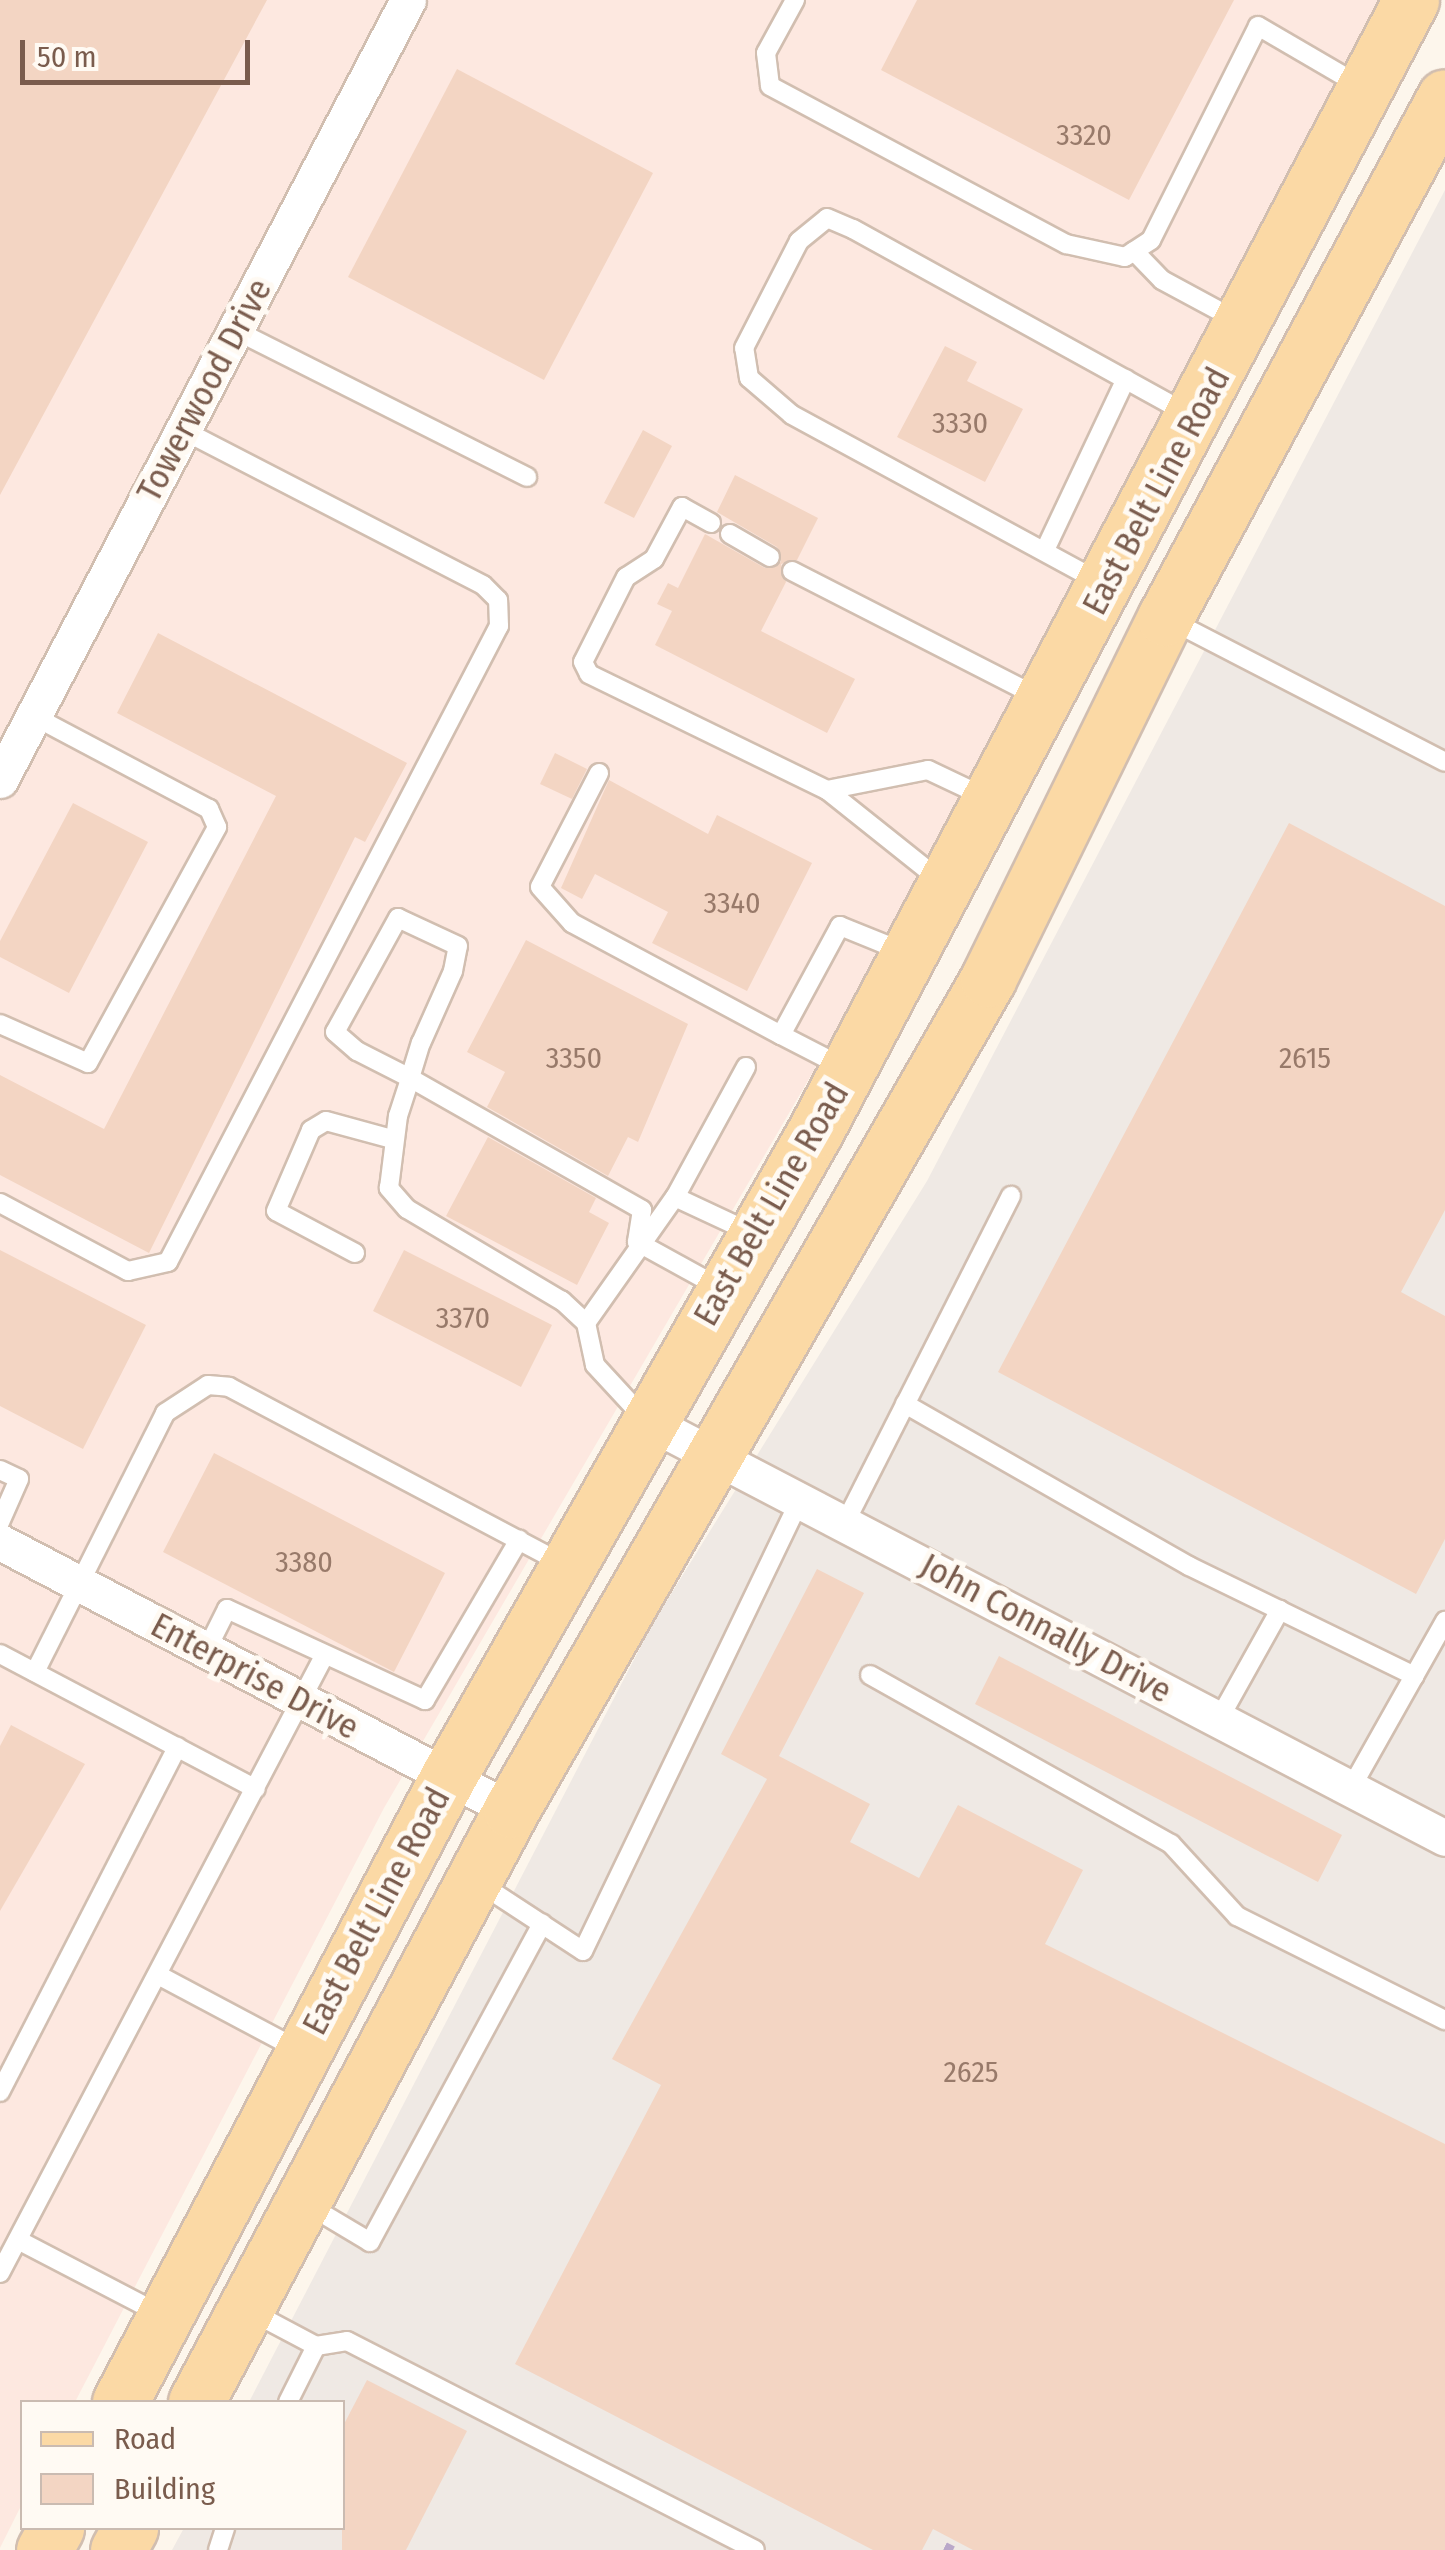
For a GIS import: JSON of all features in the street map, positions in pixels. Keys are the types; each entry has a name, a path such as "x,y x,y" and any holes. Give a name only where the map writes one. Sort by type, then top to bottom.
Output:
{"main road":[{"name":"East Belt Line Road","path":"121,2400 448,1777 848,1069 1108,586 1411,0"},
{"name":"East Belt Line Road","path":"197,2400 511,1810 979,996 1166,618 1445,97"},
{"path":"1108,586 1166,618"}],"street":[{"name":"Towerwood Drive","path":"0,780 408,0"},
{"name":"John Connally Drive","path":"647,1420 1445,1838"},
{"name":"Enterprise Drive","path":"0,1542 511,1810"}],"lane":[{"path":"795,0 766,53 770,86 1066,244 1134,251 1152,240 1258,26 1364,88"},
{"path":"1108,586 791,414 749,378 744,348 799,241 827,218 1195,418"},
{"path":"1134,251 1162,280 1243,324"},
{"path":"235,330 527,478"},
{"path":"1045,550 1126,380"},
{"path":"0,1203 128,1271 168,1262 499,626 498,600 484,585 184,430"},
{"path":"711,523 682,508 654,559 626,577 583,662 589,674 827,790 945,884"},
{"path":"730,534 770,558"},
{"path":"792,570 1045,700"},
{"path":"1166,618 1445,762"},
{"path":"0,1024 88,1064 216,827 210,809 34,716"},
{"path":"827,790 928,770 991,800"},
{"path":"598,773 546,874 545,903 848,1069"},
{"path":"586,1323 407,1209 389,1188 392,1139 410,1078 458,946 398,918 335,1032 410,1078 642,1210 638,1242"},
{"path":"782,1035 840,926 908,954"},
{"path":"647,1420 595,1365 586,1323 638,1242 676,1197 746,1067"},
{"path":"355,1252 276,1211 312,1130 326,1121 392,1139"},
{"path":"844,1523 1011,1196"},
{"path":"676,1197 755,1234"},
{"path":"638,1242 723,1289"},
{"path":"35,1672 165,1413 208,1385 229,1387 566,1566"},
{"path":"905,1404 1280,1610 1415,1676"},
{"path":"0,1470 19,1479 0,1522"},
{"path":"474,1880 583,1951 800,1500"},
{"path":"206,1651 226,1609 323,1658 425,1700 441,1686 519,1540"},
{"path":"1219,1719 1280,1610"},
{"path":"1351,1788 1445,1621"},
{"path":"0,1654 256,1789"},
{"path":"0,2274 323,1658"},
{"path":"870,1675 1171,1844 1236,1916 1445,2020"},
{"path":"0,2092 176,1746"},
{"path":"302,2202 370,2242 542,1924"},
{"path":"158,1975 301,2051"},
{"path":"18,2240 164,2317"},
{"path":"246,2309 316,2346 346,2341 755,2550"},
{"path":"289,2400 316,2346"}],"shaded area":[{"path":"0,0 1379,0 838,1029 384,1808 76,2400 20,2400 20,2508 0,2548"},
{"path":"1445,190 1445,2550 172,2550 183,2530 345,2530 345,2400 250,2400 653,1623 927,1181"}],"building":[{"path":"0,0 267,0 0,495"},
{"path":"917,0 1234,0 1129,200 881,70"},
{"path":"457,69 653,173 544,380 348,277"},
{"path":"945,346 977,362 967,381 1023,409 985,482 897,437"},
{"path":"643,430 672,446 634,518 604,503"},
{"path":"735,475 818,518 797,560 781,564 786,582 761,631 855,679 827,733 655,645 672,611 657,604 668,583 678,588 705,534 765,568 781,562 777,547 717,512"},
{"path":"158,633 407,763 365,842 355,837 149,1253 0,1175 0,1075 104,1129 276,796 117,713"},
{"path":"555,753 587,769 572,799 540,784"},
{"path":"609,780 708,834 717,815 812,863 747,991 652,943 668,912 595,874 582,899 561,888"},
{"path":"73,803 148,842 69,993 0,957 0,941"},
{"path":"1289,823 1445,906 1445,1210 1401,1292 1445,1316 1445,1539 1416,1594 998,1372"},
{"path":"526,940 688,1024 638,1142 628,1137 608,1176 487,1107 505,1072 467,1052"},
{"path":"488,1137 596,1198 589,1212 609,1223 577,1285 446,1216"},
{"path":"0,1250 146,1325 83,1449 0,1406"},
{"path":"404,1250 552,1325 521,1387 373,1311"},
{"path":"214,1453 445,1573 394,1672 163,1552"},
{"path":"817,1569 864,1593 779,1756 870,1804 850,1842 919,1878 958,1805 1083,1870 1045,1944 1445,2144 1445,2550 973,2550 933,2529 922,2550 873,2550 515,2364 661,2085 612,2059 767,1779 721,1754"},
{"path":"999,1656 1342,1835 1318,1882 975,1704"},
{"path":"11,1725 85,1764 0,1911 0,1746"},
{"path":"367,2380 467,2431 406,2550 342,2550 345,2422"}],"railway":[{"path":"945,2546 953,2550"}]}
